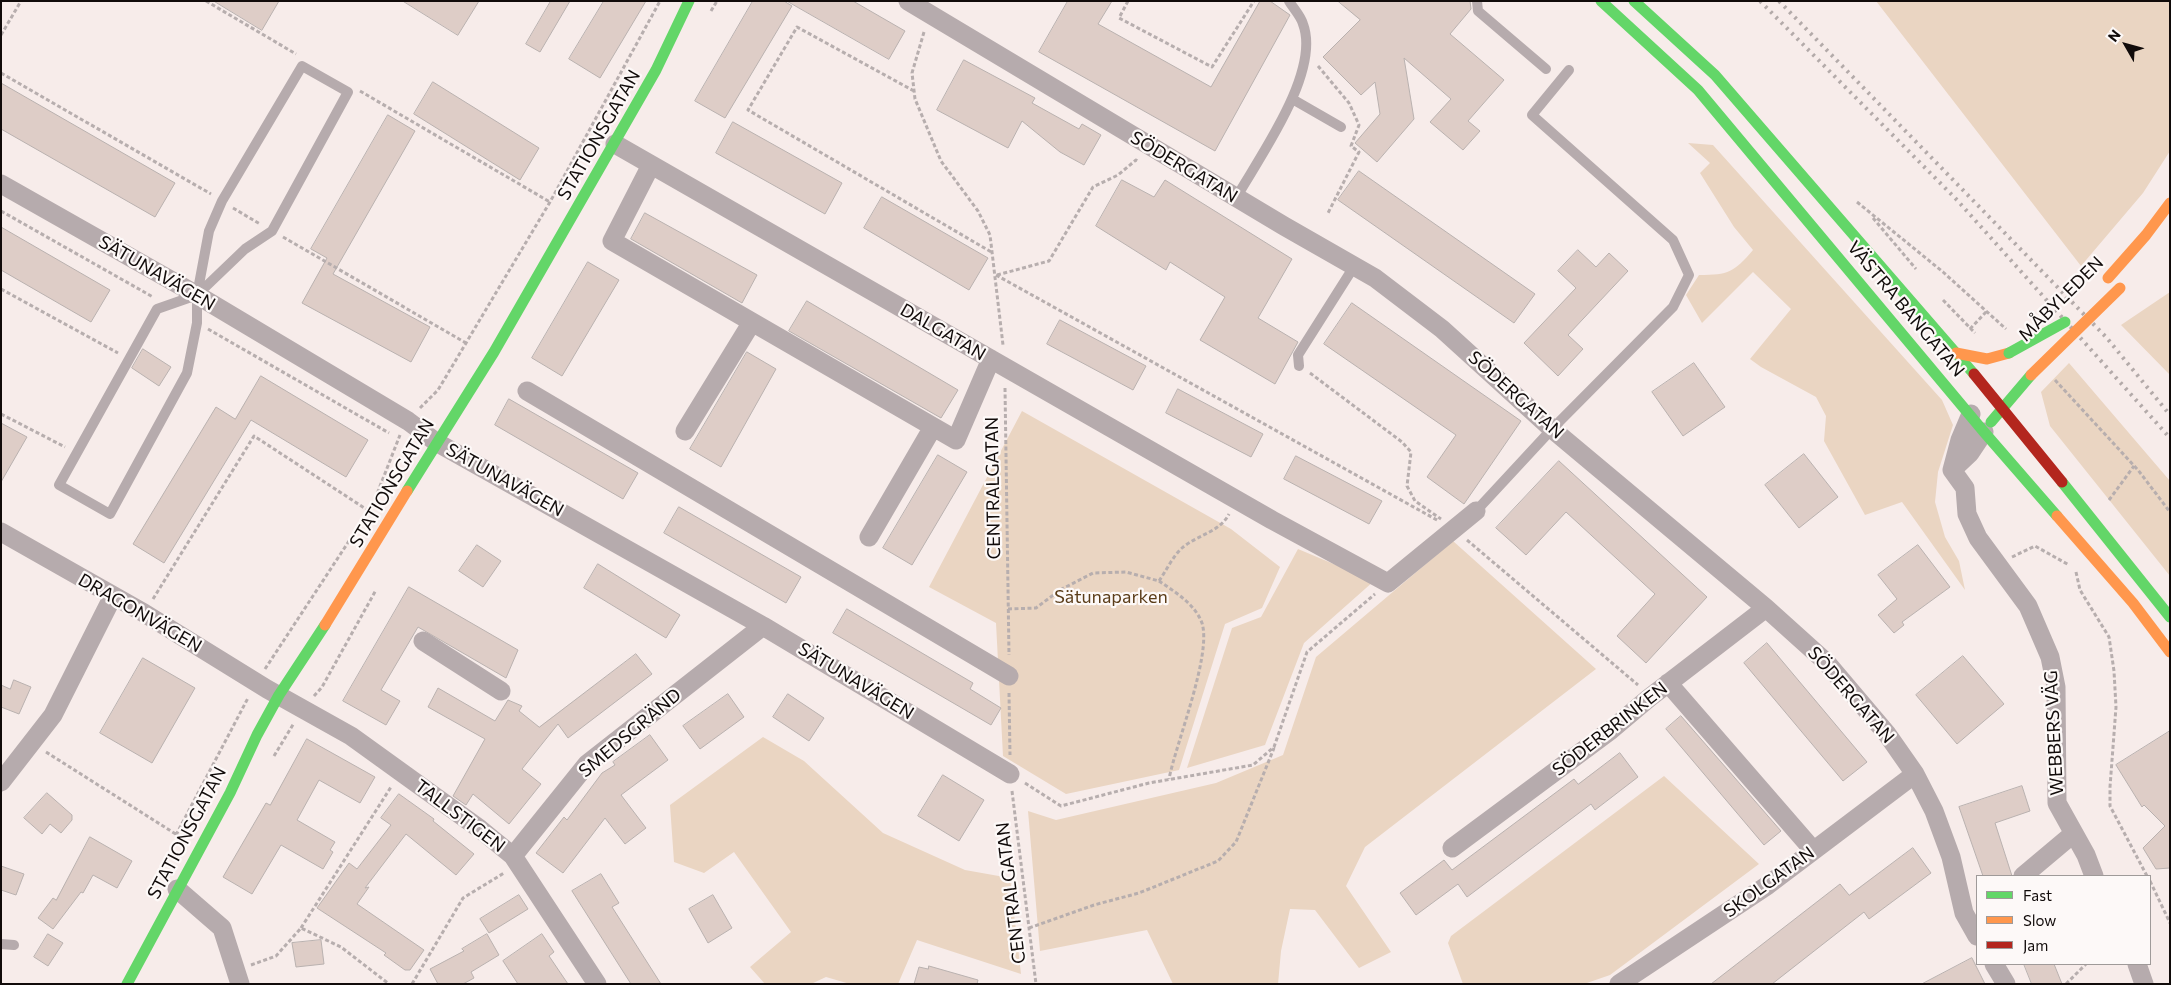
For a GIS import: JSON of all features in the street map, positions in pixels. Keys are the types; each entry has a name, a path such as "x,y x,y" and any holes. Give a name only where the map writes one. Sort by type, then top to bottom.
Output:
{"street":[{"name":"STATIONSGATAN","path":"127,984 201,848 279,695 362,567 436,442 494,352 615,144 656,70 689,1"},
{"name":"SÖDERGATAN","path":"908,1 1236,198 1355,265 1442,329 1552,429 1766,608 1826,662 1887,734 1915,774 1934,811 1951,857 1964,913 1976,934"},
{"name":"VÄSTRA BANGATAN","path":"1601,1 1698,90 1984,400 2002,407 2170,617"},
{"name":"VÄSTRA BANGATAN","path":"1634,1 1715,75 1956,354 1984,400 1984,432 2133,603 2170,652"},
{"name":"DALGATAN","path":"615,144 1272,520 1388,582"},
{"path":"651,164 612,241 933,427 956,440 998,363"},
{"name":"SÄTUNAVÄGEN","path":"1,184 197,295 408,421 436,442 763,626 1010,774"},
{"name":"MÅBYLEDEN","path":"2105,282 2146,235 2170,203"},
{"name":"MÅBYLEDEN","path":"1984,432 2002,407 2031,375 2123,285"},
{"name":"MÅBYLEDEN","path":"1956,354 1987,359 2028,345 2068,319 2033,353"},
{"path":"685,430 752,322"},
{"path":"527,391 1009,676"},
{"path":"1952,470 1960,440 1984,400"},
{"path":"868,537 933,427"},
{"path":"1952,470 1970,453 1984,432"},
{"name":"WEBBERS VÄG","path":"1952,470 1965,488 1967,514 1978,538 2028,606 2050,657 2056,686 2057,803 2086,855 2094,875"},
{"path":"1388,582 1476,510"},
{"name":"DRAGONVÄGEN","path":"1,532 144,613 279,695"},
{"path":"5,773 33,743 53,714 72,680 113,596"},
{"name":"SÖDERBRINKEN","path":"1452,848 1611,730 1668,683 1766,608"},
{"name":"SMEDSGRÄND","path":"515,860 587,764 763,626"},
{"path":"423,641 501,691"},
{"path":"1668,683 1813,850"},
{"name":"TALLSTIGEN","path":"279,695 351,736 480,829 515,860 597,984"},
{"name":"SKOLGATAN","path":"1619,984 1768,885 1915,774"},
{"path":"2024,875 2074,834"},
{"path":"177,889 222,928 238,977"},
{"path":"1995,965 2006,984"},
{"path":"2137,965 2144,984"}],"lane":[{"path":"1236,198 1294,100 1307,54 1304,24 1289,1"},
{"path":"1478,1 1478,11 1546,69"},
{"path":"197,295 197,323 187,374 110,514 59,485 157,309 197,295 245,249 272,231 348,92 302,66 222,201 209,231 197,295"},
{"path":"1476,510 1552,429 1673,307 1689,274 1673,240 1532,115 1569,70"},
{"path":"1294,100 1342,127"},
{"path":"1300,366 1298,356 1355,265"},
{"path":"1,944 14,945"}],"path":[{"path":"1,35 21,1"},
{"path":"206,1 304,58"},
{"path":"1128,1 1119,18 1212,68 1254,1"},
{"name":"CENTRALGATAN","path":"929,14 912,73 915,99 941,160 978,211 990,235 996,275 1008,609 1010,774 1036,984"},
{"path":"914,92 797,27 748,110 993,253"},
{"path":"354,88 550,202"},
{"path":"996,275 1048,261 1093,187 1118,175 1136,160 1140,163"},
{"path":"1868,212 1917,271"},
{"path":"996,275 1453,529"},
{"path":"1,289 130,359"},
{"path":"1936,293 1978,335"},
{"path":"1970,329 1986,312"},
{"path":"1300,366 1344,396 1402,442 1410,452 1406,486 1415,501 1453,529 1571,626 1639,685 1649,698"},
{"path":"2058,383 2134,466 2170,512"},
{"path":"1,414 77,453"},
{"path":"144,613 254,436 369,511"},
{"path":"2109,500 2134,466"},
{"path":"1159,581 1181,549 1202,534 1224,524 1237,500"},
{"path":"2000,569 2013,556 2035,546 2076,568 2080,590 2109,637 2114,671 2116,707 2110,806 2146,875"},
{"path":"1008,609 1036,608 1060,590 1093,574 1126,572 1159,581 1187,601 1202,623 1204,647 1198,678 1168,780"},
{"path":"1029,928 1094,905 1139,894 1218,861 1236,842 1274,747 1307,652 1388,582"},
{"path":"33,743 176,835 201,848"},
{"path":"1010,774 1061,806 1168,780 1253,765 1274,747"},
{"path":"238,977 276,956 301,928 401,772"},
{"path":"412,984 463,898 515,860"},
{"path":"2151,883 2170,923"},
{"path":"301,928 341,947 389,984"},
{"path":"2066,984 2085,965"}],"green space":[{"path":"1876,1 2170,1 2170,151 2143,193 2081,266"},
{"path":"1688,143 1713,145 1942,400 1953,425 1938,472 1935,502 1945,537 1959,561 1965,590 1902,502 1865,515 1824,441 1826,416 1816,397 1750,359 1791,309 1753,272 1702,323 1686,295 1699,275 1730,271 1741,263 1753,250 1734,227 1700,173 1710,163"},
{"path":"2170,292 2170,375 2121,325"},
{"path":"2069,363 2170,481 2170,576 2050,426 2041,392"},
{"name":"Sätunaparken","path":"1022,411 1231,529 1280,567 1262,608 1225,624 1179,770 1066,794 1003,756 996,623 929,587"},
{"path":"1453,541 1596,669 1365,847 1346,886 1391,952 1359,968 1315,910 1290,909 1281,951 1278,984 1173,984 1147,930 1040,951 1028,811 1056,820 1216,783 1283,755 1316,657"},
{"path":"1298,549 1374,581 1304,643 1265,745 1187,768 1232,628 1261,617"},
{"path":"763,737 804,761 883,833 965,870 1010,878 1021,974 917,940 898,984 850,984 826,977 811,984 765,984 750,967 791,932 734,852 704,873 674,862 670,805"},
{"path":"1664,776 1759,864 1610,975 1584,984 1463,984 1448,943 1451,936"}],"building":[{"path":"214,1 279,1 262,30"},
{"path":"403,1 479,1 458,35"},
{"path":"551,1 570,1 540,52 526,44"},
{"path":"604,1 646,1 600,78 569,59"},
{"path":"753,1 784,1 792,6 725,118 695,101"},
{"path":"787,1 853,1 905,31 889,59"},
{"path":"1068,1 1112,1 1098,24 1211,87 1260,1 1270,1 1290,15 1215,151 1039,52"},
{"path":"1338,1 1470,1 1471,9 1450,34 1504,80 1468,121 1480,131 1463,150 1430,122 1451,99 1404,58 1414,119 1377,162 1355,143 1380,114 1375,82 1361,95 1323,57 1360,20"},
{"path":"964,60 1035,98 1032,103 1079,129 1082,124 1101,135 1084,165 1060,152 1022,121 1008,148 937,110"},
{"path":"433,82 539,148 520,180 414,114"},
{"path":"1,83 175,183 155,217 1,129"},
{"path":"388,115 415,131 333,274 430,327 411,362 302,303 327,258 311,249"},
{"path":"733,122 842,183 825,214 716,153"},
{"path":"1359,171 1535,294 1514,323 1338,200"},
{"path":"1122,180 1154,197 1165,180 1292,259 1258,318 1298,342 1275,384 1200,340 1225,297 1170,262 1166,270 1096,226"},
{"path":"882,197 988,258 969,290 864,228"},
{"path":"645,213 757,275 742,303 631,239"},
{"path":"1,227 110,290 91,322 1,270"},
{"path":"1578,250 1596,267 1609,253 1628,271 1568,335 1583,349 1558,376 1524,343 1576,288 1558,271"},
{"path":"588,262 619,280 562,376 532,358"},
{"path":"807,301 958,390 941,418 789,331"},
{"path":"1352,303 1521,421 1464,504 1427,477 1456,435 1324,344"},
{"path":"1060,320 1146,366 1133,390 1047,344"},
{"path":"143,349 171,367 159,386 132,368"},
{"path":"747,352 776,369 721,467 690,449"},
{"path":"1694,363 1725,407 1683,436 1652,392"},
{"path":"261,376 368,440 346,477 251,420 164,563 133,544 216,407 235,419"},
{"path":"1178,389 1263,434 1251,457 1166,413"},
{"path":"509,399 638,473 623,499 495,425"},
{"path":"1,423 27,437 1,482"},
{"path":"1804,454 1838,497 1799,528 1765,485"},
{"path":"938,455 967,472 912,565 883,548"},
{"path":"1296,456 1382,501 1369,524 1284,479"},
{"path":"1559,461 1707,597 1646,663 1617,636 1655,594 1566,512 1526,555 1496,528"},
{"path":"679,507 801,577 786,603 664,533"},
{"path":"477,545 501,561 483,587 459,571"},
{"path":"1918,545 1950,587 1902,622 1904,625 1894,633 1878,615 1897,599 1878,575"},
{"path":"598,564 680,615 666,638 584,588"},
{"path":"409,587 518,650 506,678 418,627 381,690 400,701 386,725 343,701"},
{"path":"847,609 973,683 970,689 1001,708 991,725 833,633"},
{"path":"1767,643 1867,762 1843,781 1744,663"},
{"path":"636,654 652,674 568,738 558,724 522,769 541,784 509,824 473,794 466,805 453,796 485,739 428,707 438,688 495,721 508,700 522,706 519,711 539,727"},
{"path":"1963,656 2004,704 1957,744 1916,695"},
{"path":"143,658 195,688 152,763 100,733"},
{"path":"14,680 31,687 19,714 1,707 1,685 10,689"},
{"path":"728,694 744,717 700,749 683,726"},
{"path":"788,694 824,718 809,741 773,717"},
{"path":"1681,716 1781,831 1764,845 1666,729"},
{"path":"2170,731 2170,868 2156,869 2143,848 2165,826 2144,805 2142,807 2116,765"},
{"path":"650,735 668,760 621,795 646,828 625,844 605,818 563,873 536,853 564,817 567,820 602,773 615,765 613,762"},
{"path":"307,739 375,777 360,803 319,780 297,820 335,842 330,850 333,852 323,869 281,845 252,894 223,877 266,803 270,805"},
{"path":"1620,753 1638,777 1595,810 1591,804 1467,897 1458,884 1416,915 1400,893 1444,860 1452,870 1574,779 1578,784"},
{"path":"943,775 984,800 959,841 918,816"},
{"path":"2022,786 2030,811 1995,823 2012,875 1983,875 1959,807"},
{"path":"47,793 72,815 72,820 61,833 50,824 42,834 24,818"},
{"path":"399,794 434,819 433,821 474,854 456,875 406,834 365,888 369,887 357,904 424,950 410,970 405,970 384,955 386,953 317,908 349,863 357,869 391,825 381,818"},
{"path":"90,837 132,861 117,888 93,875 83,893 81,892 53,929 38,918 53,898 56,900"},
{"path":"1913,848 1931,873 1869,919 1864,912 1772,984 1711,984 1840,884 1849,895"},
{"path":"1,866 24,874 16,895 1,890"},
{"path":"601,874 619,903 612,907 661,984 631,984 572,891"},
{"path":"519,895 528,909 489,933 480,919"},
{"path":"713,895 732,928 708,943 689,909"},
{"path":"48,934 63,943 48,966 34,957"},
{"path":"487,934 499,955 471,972 474,978 463,984 438,984 430,969 464,951 462,949"},
{"path":"542,934 554,952 549,956 568,984 518,984 503,961"},
{"path":"321,940 324,964 296,967 292,943"},
{"path":"1972,958 1985,984 1922,984"},
{"path":"2024,965 2054,965 2062,984 2032,984"},
{"path":"929,966 978,980 977,984 914,984 919,967 928,969"}],"railway":[{"path":"1760,1 1957,200 2170,438"},
{"path":"1779,1 2106,337 2170,415"}],"traffic: fast":[{"path":"407,491 494,352 656,70 689,1"},
{"path":"1601,1 1698,90 1984,432 2057,516"},
{"path":"1634,1 1715,75 1974,374"},
{"path":"2009,353 2065,322"},
{"path":"1991,422 2031,375"},
{"path":"2062,482 2170,617"},
{"path":"127,984 230,793 257,735 279,695 325,625"}],"traffic: slow":[{"path":"2108,278 2146,235 2170,203"},
{"path":"2031,375 2120,288"},
{"path":"1956,353 1987,359 2009,353"},
{"path":"325,625 407,491"},
{"path":"2057,516 2133,603 2170,652"}],"traffic: jam":[{"path":"1974,374 2062,482"}]}
